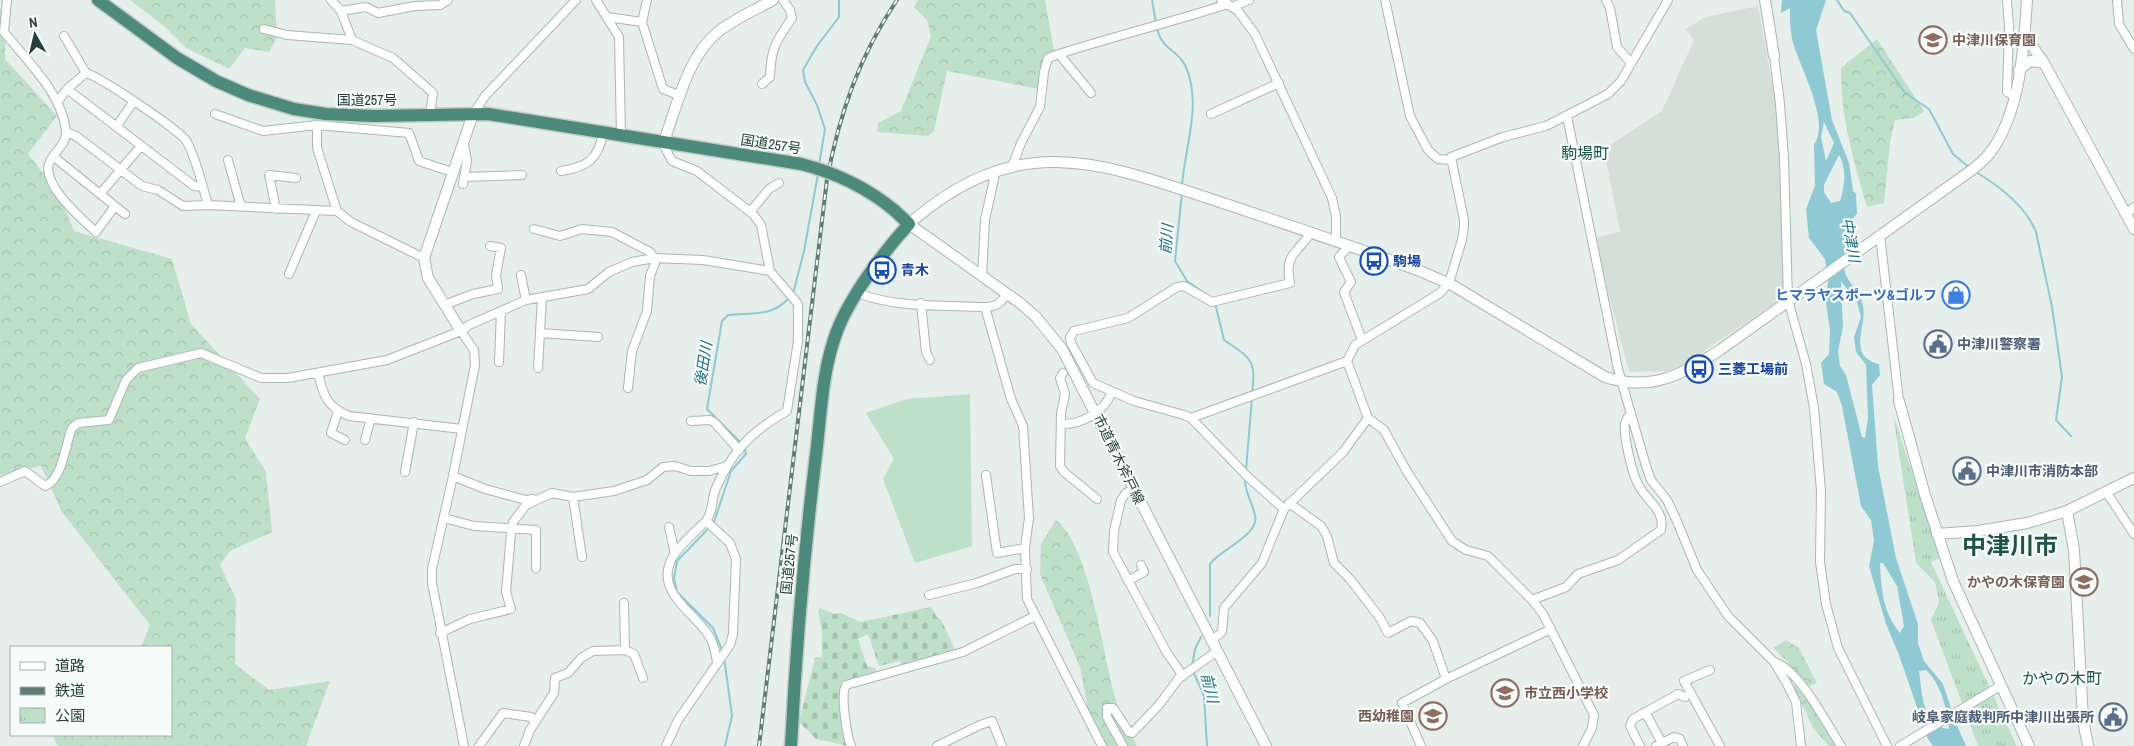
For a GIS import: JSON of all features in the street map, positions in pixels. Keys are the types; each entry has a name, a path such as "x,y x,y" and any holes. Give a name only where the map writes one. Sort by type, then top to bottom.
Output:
{"highway":[{"name":"国道257号","path":"98,0 177,58 224,85 248,95 294,109 326,114 488,114 663,144 801,164 828,171 860,185 894,210 909,224 894,240 858,293 837,330 827,370 802,576 791,746"}],"street":[{"path":"7,0 4,32 58,101 66,132 66,139 50,162 48,173 66,205 96,232 115,206"},
{"path":"331,0 341,11 352,40"},
{"path":"341,11 366,7 378,13 415,6 440,5 448,0"},
{"path":"596,0 620,36 620,136"},
{"path":"647,0 642,22 663,88 681,96"},
{"path":"718,661 713,643 708,634 676,599 671,590 668,571 675,554 709,524 714,490 739,449 761,426 787,411 798,341 798,304 770,270 761,225 751,211 697,171 672,162 663,144 692,68 709,41 734,21 773,0"},
{"path":"762,84 770,77 770,58 775,42 792,18 790,10 783,0"},
{"path":"1012,167 1021,143 1040,107 1044,72 1048,58 1119,35 1162,26 1227,4 1249,0"},
{"path":"1385,0 1410,116 1428,150 1438,159 1450,160"},
{"path":"1606,0 1610,8 1617,47 1631,63"},
{"path":"1191,418 1347,361 1355,345 1440,293 1449,283 1462,240 1464,220 1450,160 1451,157 1460,151 1503,136 1535,130 1567,116 1608,94 1621,81 1668,0"},
{"path":"1765,0 1780,104 1784,158 1788,300 1806,364 1814,408 1821,491 1820,562 1826,604 1838,648 1887,746"},
{"path":"2007,0 2009,28 2007,92 2014,96"},
{"path":"909,224 945,195 963,184 994,172 1012,167 1065,162 1095,164 1180,189 1336,240 1449,283 1585,365 1622,382 1636,384 1664,380 1692,368 1969,172 1988,155 2012,111 2024,34 2027,0"},
{"path":"2117,0 2119,24 2134,49"},
{"path":"464,746 440,633 432,584 432,569 453,476 475,356 425,272 424,258 472,114 485,96 572,2"},
{"path":"1227,4 1255,34 1279,83 1336,208 1336,240"},
{"path":"607,17 642,22"},
{"path":"264,29 286,35 352,40 361,46 381,51 408,70 432,93 430,114"},
{"path":"2024,34 2044,63 2130,211 2134,229"},
{"path":"64,36 86,72 96,76 134,101 187,140 208,205"},
{"path":"1059,54 1091,93"},
{"path":"2019,70 2030,61 2044,63"},
{"path":"58,101 67,89 86,72"},
{"path":"1211,114 1279,83"},
{"path":"67,89 194,186 202,187"},
{"path":"116,127 134,101"},
{"path":"215,114 263,131 317,125 409,134 419,161 452,172"},
{"path":"1567,116 1622,382 1651,480 1667,500 1697,570 1728,616 1774,662 1796,702 1801,746"},
{"path":"317,125 317,148 337,211 351,222 424,258"},
{"path":"66,132 76,136 142,186 158,190 183,206 208,205 337,211"},
{"path":"561,171 579,168 596,156 602,134"},
{"path":"463,140 467,160 463,180 522,175"},
{"path":"100,194 141,146"},
{"path":"54,157 125,214"},
{"path":"228,160 240,207"},
{"path":"982,277 985,220 994,172"},
{"path":"276,209 269,175 296,178"},
{"path":"751,211 769,189 779,183"},
{"path":"289,274 316,211"},
{"name":"市道青木斧戸線","path":"909,224 1036,317 1062,348 1216,652 1266,746"},
{"path":"534,229 560,236 582,229 612,232 650,252 654,258 655,263 650,276 647,311 632,351 628,388"},
{"path":"1311,232 1293,254 1287,269 1290,283 1215,302 1184,286 1177,286 1128,318 1074,331 1070,337 1071,342 1081,364 1093,383 1111,393 1191,418 1248,477 1287,506 1321,526 1327,536 1334,563 1350,579 1380,618 1388,633 1411,621 1420,623 1433,641 1446,679"},
{"path":"1877,238 1899,401 1937,534 1953,581 2028,746"},
{"path":"1350,245 1339,257 1351,282 1344,292 1362,340"},
{"path":"444,305 474,294 498,289 496,275 501,248 490,246"},
{"path":"0,482 25,471 45,486 50,484 57,475 72,428 78,423 109,420 126,380 138,368 201,353 261,378 288,378 387,360 461,331 469,324 526,300 588,289 609,272 632,262 654,258 703,260 770,270"},
{"path":"521,275 526,300"},
{"path":"858,293 868,297 921,303 985,307 994,307 1000,304 1007,294"},
{"path":"538,368 542,297"},
{"path":"921,303 926,352 930,360"},
{"path":"985,307 1011,399 1024,426 1029,518 1025,548 1027,599 1102,746"},
{"path":"499,362 501,311"},
{"path":"540,333 598,337"},
{"path":"1347,361 1368,418 1384,430 1406,470 1452,541 1466,550 1488,556 1532,600 1551,629 1594,714 1592,728 1583,746"},
{"path":"318,373 327,403 349,416 462,429"},
{"path":"1064,374 1060,378 1065,394 1061,424 1060,466 1064,472 1097,499"},
{"path":"1061,424 1073,424 1096,412 1104,407 1111,393"},
{"path":"338,411 331,433 345,440"},
{"path":"1532,600 1566,587 1578,574 1618,560 1660,530 1662,522 1659,513 1636,482 1625,432 1625,422 1631,413"},
{"path":"365,440 372,418"},
{"path":"1211,641 1222,632 1224,608 1227,602 1252,577 1262,563 1287,506 1343,452 1368,418"},
{"path":"691,421 710,420 714,422 739,449"},
{"path":"405,472 414,422"},
{"path":"453,476 515,497 538,498 559,493 573,498 607,493 648,480 663,467 675,466 691,471 727,466"},
{"path":"986,475 997,553 1025,548"},
{"path":"1937,534 1978,531 2027,523 2067,511 2134,478"},
{"path":"1134,489 1126,493 1121,500 1113,544 1116,558 1167,653 1186,673"},
{"path":"2109,496 2134,534"},
{"path":"440,633 470,619 511,609 506,592 512,528 526,505 538,498"},
{"path":"573,498 582,557"},
{"path":"2067,511 2074,550 2082,720 2088,746"},
{"path":"444,518 474,526 536,530 536,568"},
{"path":"666,746 678,720 727,647 735,625 738,564 730,543 709,524"},
{"path":"669,527 675,554"},
{"path":"1128,581 1144,572 1141,566"},
{"path":"928,595 977,583 1015,570 1027,569"},
{"path":"624,604 625,650"},
{"path":"851,746 844,703 844,690 846,686 963,652 1035,616"},
{"path":"1421,746 1402,703 1446,679 1551,629"},
{"path":"524,746 535,722 554,693 555,678 568,673 581,658 593,651 625,650 634,654 643,678"},
{"path":"1123,746 1107,717 1106,708 1112,708 1129,732 1132,732 1186,673 1216,652"},
{"path":"1774,662 1782,664 1808,693 1841,746"},
{"path":"1710,670 1684,681 1720,746"},
{"path":"1900,746 2000,686"},
{"path":"1640,746 1630,726 1633,719 1678,694 1685,697"},
{"path":"479,746 503,712 531,717 535,722"},
{"path":"1645,712 1659,745 1674,737 1680,739 1683,746"},
{"path":"937,746 992,721 1002,746"}],"shaded area":[{"path":"1758,6 1777,110 1780,179 1783,190 1786,296 1686,363 1668,371 1629,372 1594,238 1620,232 1604,149 1662,111 1694,40 1686,29 1705,17"}],"green space":[{"path":"130,0 275,0 277,38 269,52 245,48 229,69 186,48 164,26"},
{"path":"918,0 1045,0 1054,50 1046,55 1040,73 1039,89 947,71 934,131 928,136 877,132 878,123 901,111 931,36 927,20 914,7"},
{"path":"0,9 6,18 5,59 57,116 28,154 58,192 74,231 172,259 191,324 260,399 245,438 266,472 272,532 230,551 220,565 236,599 235,664 269,690 330,681 306,746 58,746 53,736 172,736 172,646 141,646 150,625 62,512 41,466 0,475"},
{"path":"1877,39 1924,111 1914,118 1895,120 1890,143 1884,203 1867,207 1845,121 1841,68"},
{"path":"970,394 972,546 915,563 883,479 894,459 866,413 907,399"},
{"path":"1893,414 1940,558 1931,562 2017,746 1978,746 1931,620 1939,602 1935,582 1916,563"},
{"path":"1056,520 1068,533 1078,553 1094,602 1117,703 1137,746 1107,746 1089,715 1080,667 1040,574 1041,544"},
{"path":"931,607 936,616 941,620 957,653 902,667 900,661 879,666 868,634 858,639 867,666 875,668 877,676 841,687 849,746 816,739 799,722 815,658 822,657 822,632 818,611 820,608 834,614 841,613 860,622"},
{"path":"1786,640 1799,648 1817,683 1807,687 1839,746 1829,746 1813,728 1794,687 1799,678 1786,660 1773,648"}],"water":[{"path":"1782,0 1826,0 1816,30 1832,120 1849,163 1853,191 1856,194 1857,214 1847,230 1844,269 1846,276 1862,302 1864,311 1860,346 1863,354 1869,360 1879,364 1880,375 1872,385 1878,466 1896,558 1918,624 1918,643 1924,661 1943,684 1966,746 1933,746 1928,739 1899,655 1886,624 1869,566 1874,541 1871,520 1861,506 1842,406 1837,392 1824,384 1821,363 1829,354 1830,330 1826,303 1828,280 1825,259 1809,238 1806,209 1815,186 1814,144 1818,135 1819,123 1817,109 1793,43 1790,8 1781,13","holes":["1824,122 1834,143 1826,161 1821,137","1839,155 1842,160 1844,178 1840,201 1831,203 1824,192 1824,185","1841,281 1857,302 1861,317 1854,337 1856,352 1866,365 1868,418 1865,438 1862,437 1846,375 1840,366 1838,351 1843,327","1880,563 1883,563 1897,586 1904,626 1900,633 1886,609","1926,670 1939,689 1945,705 1949,729 1940,727 1933,722 1928,715 1919,671"]}],"waterway":[{"name":"後田川","path":"819,165 825,129 817,105 805,82 803,70 817,46 839,17 839,0"},
{"name":"前川","path":"1152,0 1156,23"},
{"path":"1837,0 1844,11 1850,13 1905,93 1929,109 1953,154 1970,168"},
{"name":"前川","path":"1157,28 1159,36 1166,46 1183,61 1191,81 1193,111 1182,185"},
{"path":"1976,172 2002,190 2019,205 2036,232 2052,307 2062,377 2056,420 2071,436"},
{"name":"後田川","path":"793,294 804,251 818,174"},
{"name":"前川","path":"1182,192 1175,261 1187,281 1213,299"},
{"name":"後田川","path":"741,443 707,409 722,321 728,315 754,314 769,311 783,304 790,297"},
{"name":"前川","path":"1215,303 1224,340 1250,360 1253,373 1252,393"},
{"name":"前川","path":"1246,470 1252,398"},
{"name":"後田川","path":"713,525 731,471 746,454 744,446"},
{"name":"前川","path":"1210,616 1210,564 1215,558 1246,535 1252,529 1255,522 1255,515 1247,492 1245,477"},
{"name":"後田川","path":"709,528 677,561 674,578 677,592 713,628 722,650"},
{"name":"前川","path":"1192,666 1195,649 1201,637"},
{"name":"後田川","path":"724,657 732,716 725,746"},
{"name":"前川","path":"1193,671 1204,696 1207,746"}],"railway":[{"path":"759,746 827,179 838,131 853,86 872,43 897,0"}],"place":[{"name":"中津川保育園","path":"1933,40"},
{"name":"駒場","path":"1374,261"},
{"name":"青木","path":"882,270"},
{"name":"ヒマラヤスポーツ&ゴルフ","path":"1956,295"},
{"name":"中津川警察署","path":"1938,344"},
{"name":"三菱工場前","path":"1699,369"},
{"name":"中津川市消防本部","path":"1967,471"},
{"name":"かやの木保育園","path":"2084,582"},
{"name":"市立西小学校","path":"1505,693"},
{"name":"西幼稚園","path":"1433,716"},
{"name":"岐阜家庭裁判所中津川出張所","path":"2113,717"}],"district":[{"name":"駒場町","path":"1585,153"},
{"name":"中津川市","path":"2010,545"},
{"name":"かやの木町","path":"2062,678"}],"water label":[{"name":"中津川","path":"1851,240"}]}
